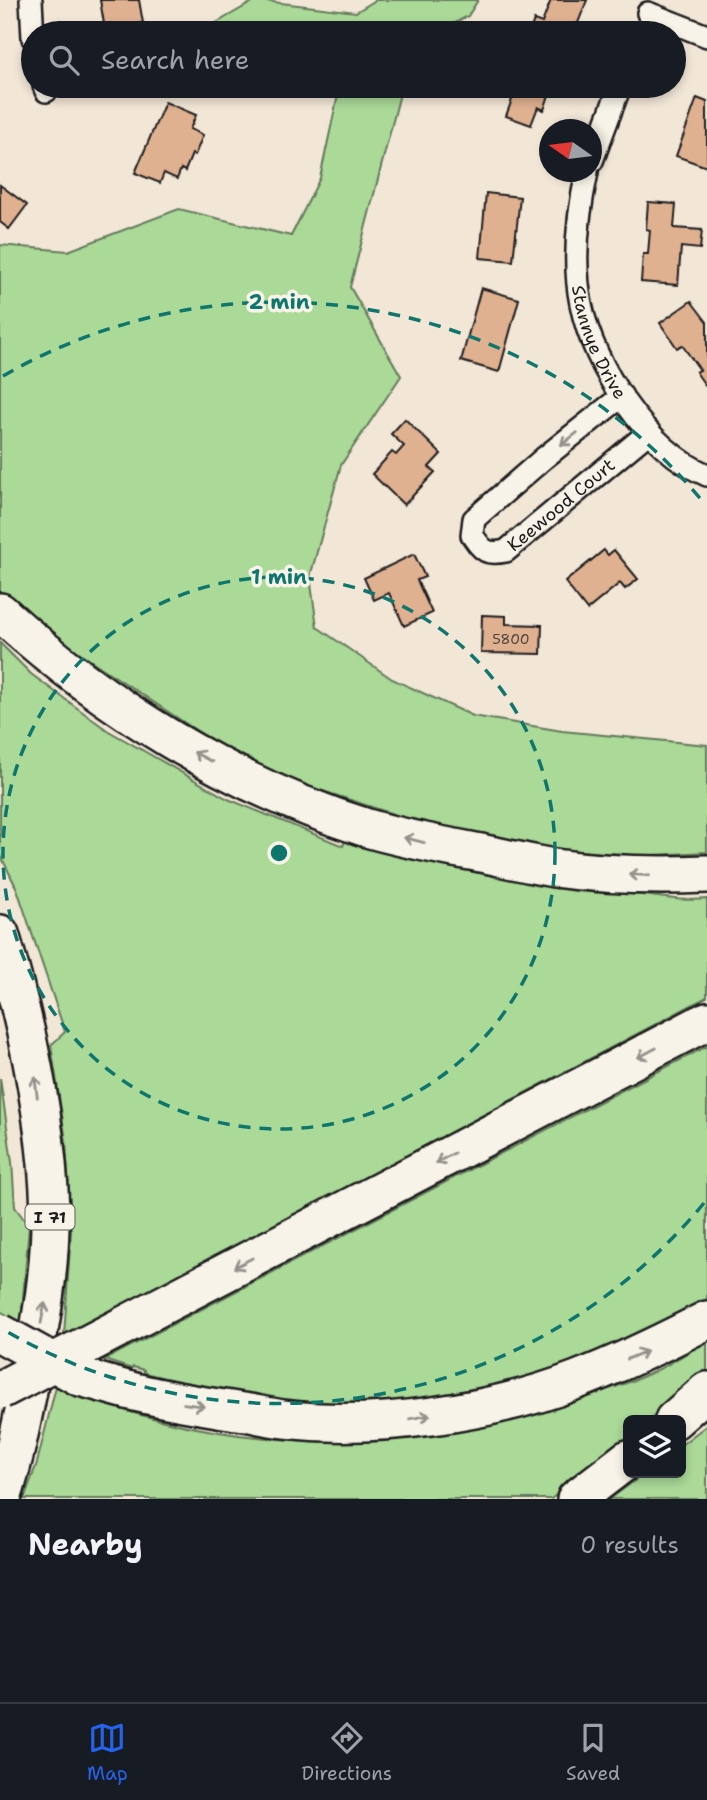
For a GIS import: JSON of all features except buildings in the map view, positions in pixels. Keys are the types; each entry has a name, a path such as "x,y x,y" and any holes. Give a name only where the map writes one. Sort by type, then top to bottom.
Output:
{"highway":[{"path":"0,612 31,641 90,687 165,736 248,781 306,806 368,828 422,842 554,868 650,876 707,874"},
{"name":"I 71","path":"0,934 33,1062 50,1212 46,1296 15,1458 2,1499"},
{"path":"0,1390 707,1021"},
{"path":"0,1333 80,1377 167,1401 284,1419 360,1422 407,1420 505,1402 574,1381 645,1352 707,1320"},
{"path":"680,1415 707,1391"},
{"path":"576,1499 623,1463"}],"street":[{"path":"31,0 32,21"},
{"path":"650,7 678,21"},
{"path":"686,25 707,36"},
{"path":"602,134 616,98"},
{"name":"Stannye Drive","path":"585,182 576,253 581,304 600,358 622,396 649,432 691,468 707,475"},
{"name":"Keewood Court","path":"622,396 544,458 474,519 472,535 483,550 495,554 506,551 649,432"}],"green space":[{"path":"256,0 356,12 376,0 478,0 468,16 459,21 220,21"},
{"path":"337,98 399,98 350,287 401,376 341,465 310,577 317,627 392,679 473,716 562,731 707,745 707,852 619,857 454,834 253,768 13,609 0,594 0,245 68,251 179,209 291,236 320,178"},
{"path":"0,643 31,674 107,730 228,799 343,846 346,839 452,868 524,881 689,900 707,899 707,997 64,1336 71,1231 66,1141 51,1045 65,1032 17,889 0,854"},
{"path":"707,1046 707,1304 665,1330 491,1392 329,1408 240,1396 144,1373 144,1370 104,1360"},
{"path":"0,1078 12,1162 15,1207 29,1226 21,1323 0,1311"},
{"path":"707,1340 707,1372 656,1415 623,1415 623,1442 551,1499 24,1499 37,1463 56,1386 110,1406 221,1432 278,1439 392,1439 506,1421 610,1389 670,1363"},
{"path":"707,1425 707,1499 610,1499 638,1478 686,1478 686,1441"}]}
